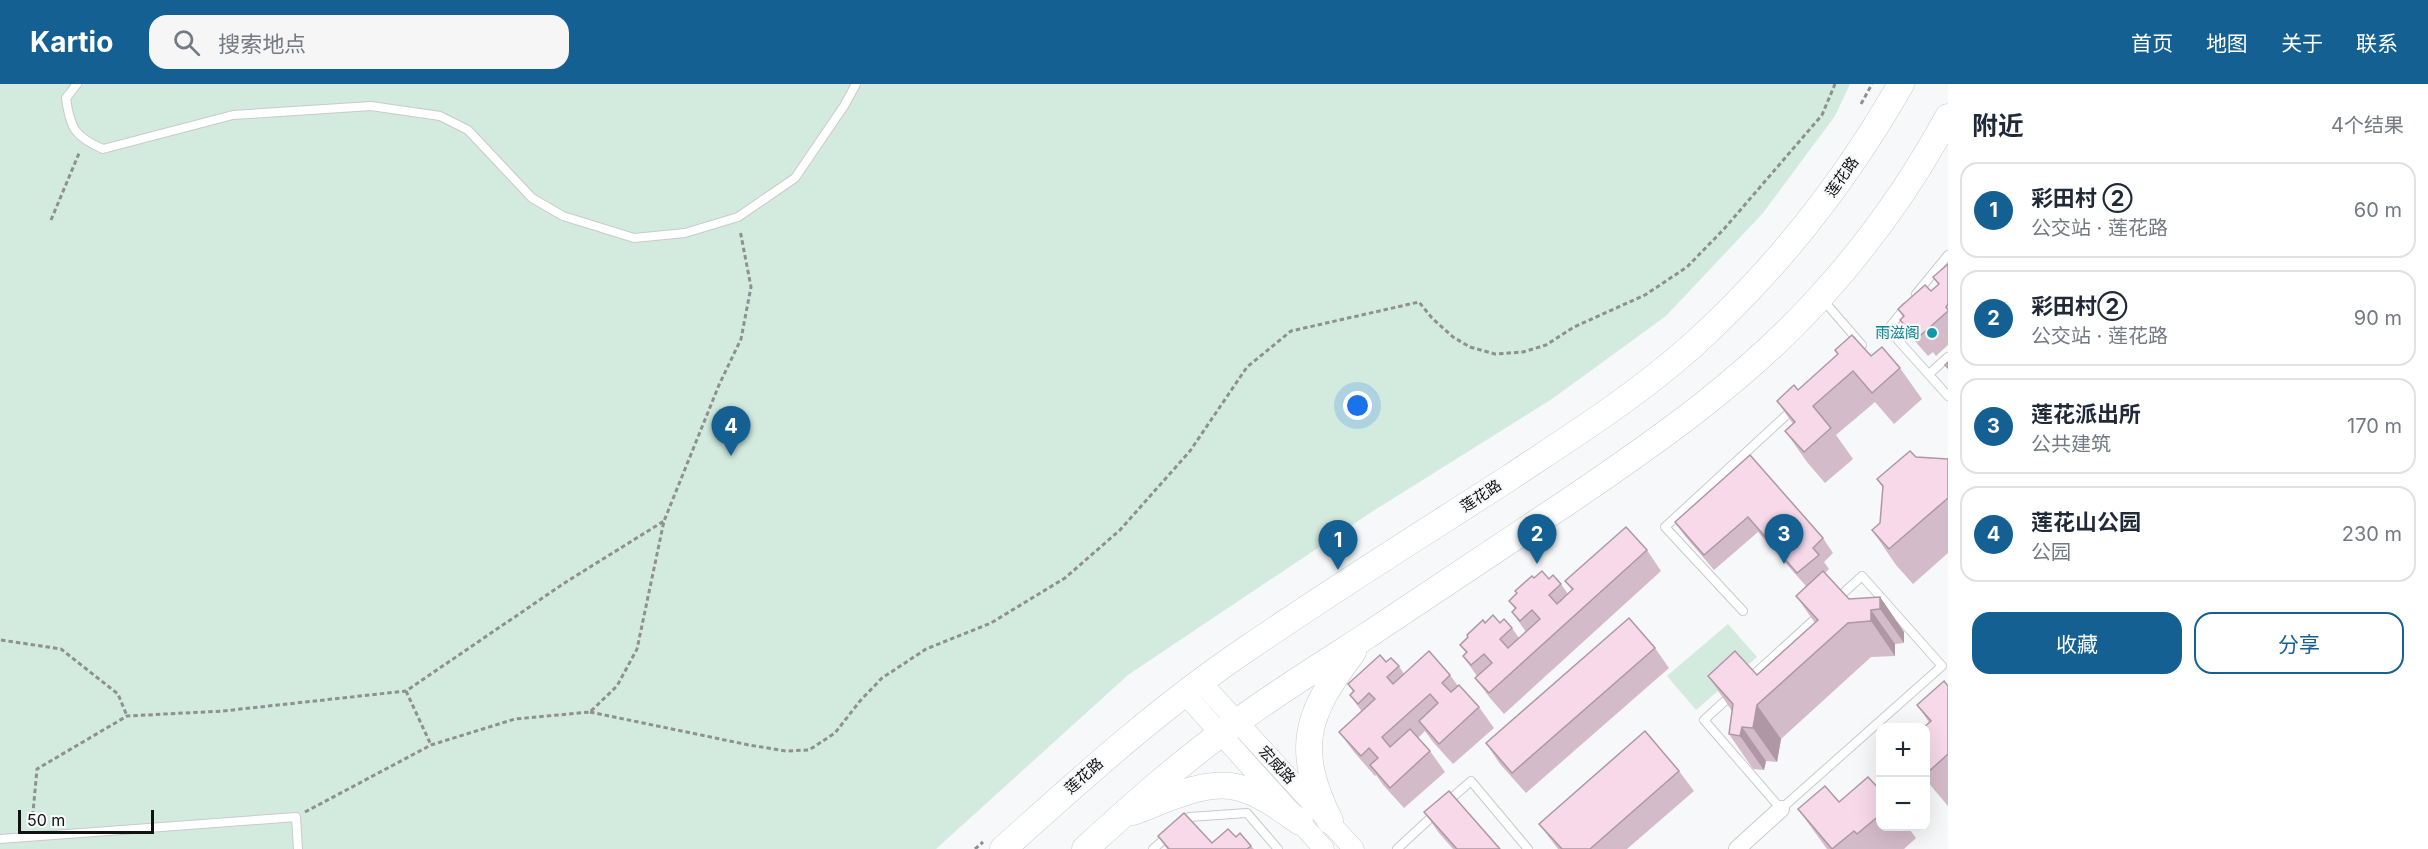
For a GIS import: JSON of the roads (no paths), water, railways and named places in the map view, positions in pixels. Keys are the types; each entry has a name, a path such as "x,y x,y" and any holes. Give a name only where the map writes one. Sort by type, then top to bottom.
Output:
{"main road":[{"name":"莲花路","path":"993,845 1192,687 1589,425 1684,353 1756,284 1795,239 1854,160 1901,84"},
{"path":"1085,849 1121,816 1229,728 1686,419 1727,386 1821,297 1890,211 1948,117"},
{"path":"1330,821 1319,800 1308,741 1312,720 1320,700 1365,636"},
{"path":"1121,816 1184,794 1225,786 1238,787 1256,794 1300,822"}],"street":[{"name":"宏威路","path":"1192,687 1229,728 1300,822 1324,849"},
{"name":"宏威路","path":"1229,728 1330,821 1354,849"},
{"path":"1737,849 1781,809"}],"lane":[{"path":"77,84 66,98 69,120 84,141 103,149 233,115 371,106 440,116 468,130 532,198 563,216 634,238 685,233 738,217 795,178 844,106 856,84"},
{"path":"1948,255 1888,329 1948,396"},
{"path":"1821,297 1862,345 1845,361"},
{"path":"1929,374 1948,357"},
{"path":"1743,611 1665,526 1802,400"},
{"path":"1862,576 1942,666 1781,809 1704,720 1862,576"},
{"path":"1397,849 1471,781 1528,849"},
{"path":"1153,849 1189,817 1247,813 1278,849"},
{"path":"0,839 296,817 298,849"}],"place":[{"name":"雨滋阁","path":"1932,333"},
{"name":"莲花山公园","path":"731,456"},
{"name":"彩田村②","path":"1537,564"},
{"name":"莲花派出所","path":"1784,564"},
{"name":"彩田村 ②","path":"1338,570"}]}
